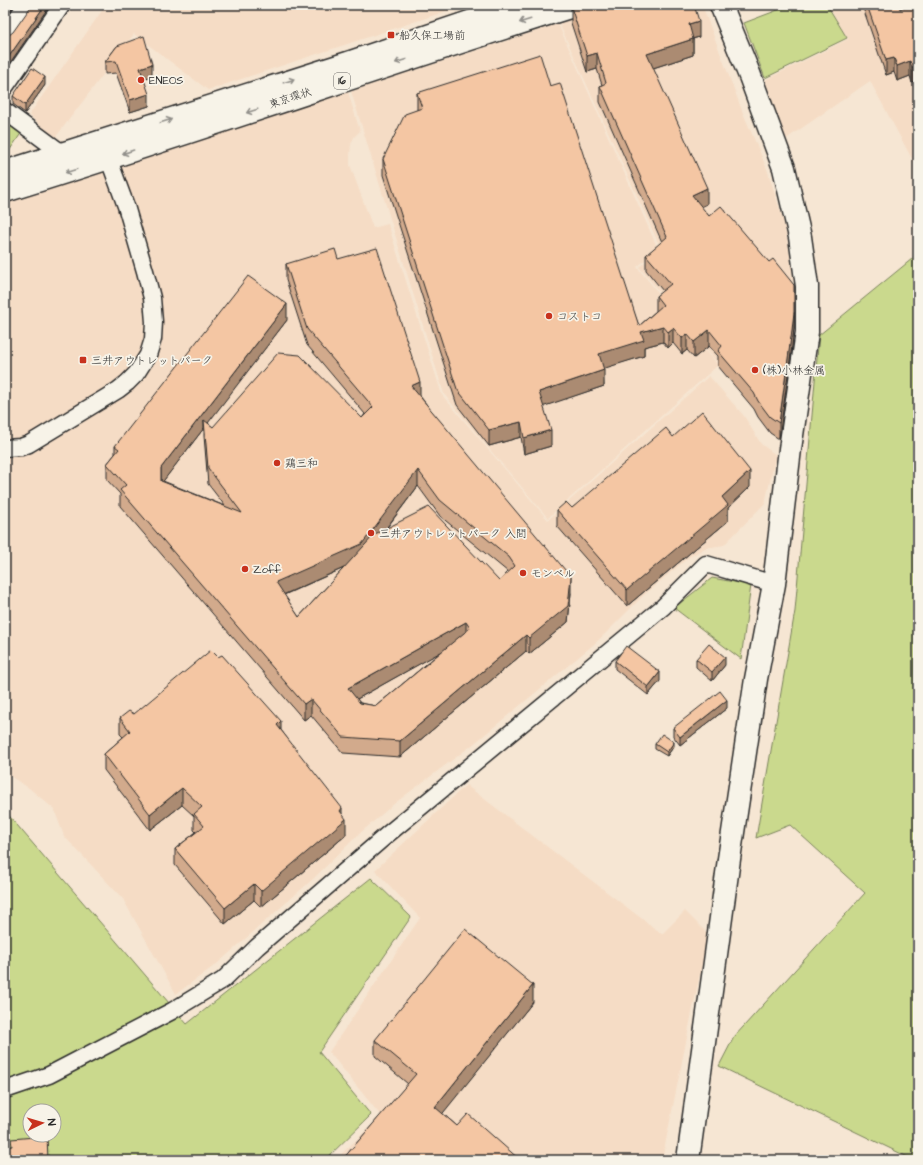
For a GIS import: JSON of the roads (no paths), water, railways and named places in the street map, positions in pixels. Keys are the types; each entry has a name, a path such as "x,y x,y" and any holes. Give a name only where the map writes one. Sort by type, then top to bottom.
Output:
{"main road":[{"name":"東京環状","path":"5,191 105,150 348,63 520,5"},
{"name":"東京環状","path":"5,172 63,154 105,150 356,76 576,5"},
{"path":"688,1160 728,859 756,679 774,584 790,449 807,332 807,286 800,237 784,168 750,76 721,5"}],"street":[{"path":"5,35 26,5"},
{"path":"5,87 62,5"},
{"path":"5,111 63,154"},
{"path":"5,448 21,447 29,444 118,390 136,374 148,355 153,339 154,322 152,298 126,206 105,150"},
{"path":"5,1090 49,1074 172,1011 223,980 258,947 388,834 663,607 706,564 774,584"}],"place":[{"name":"船久保工場前","path":"391,35"},
{"name":"ENEOS","path":"141,80"},
{"name":"コストコ","path":"549,316"},
{"name":"三井アウトレットパーク","path":"83,360"},
{"name":"(株)小林金属","path":"755,370"},
{"name":"鶏三和","path":"277,463"},
{"name":"三井アウトレットパーク 入間","path":"371,533"},
{"name":"Zoff","path":"245,569"},
{"name":"モンベル","path":"523,573"}]}
